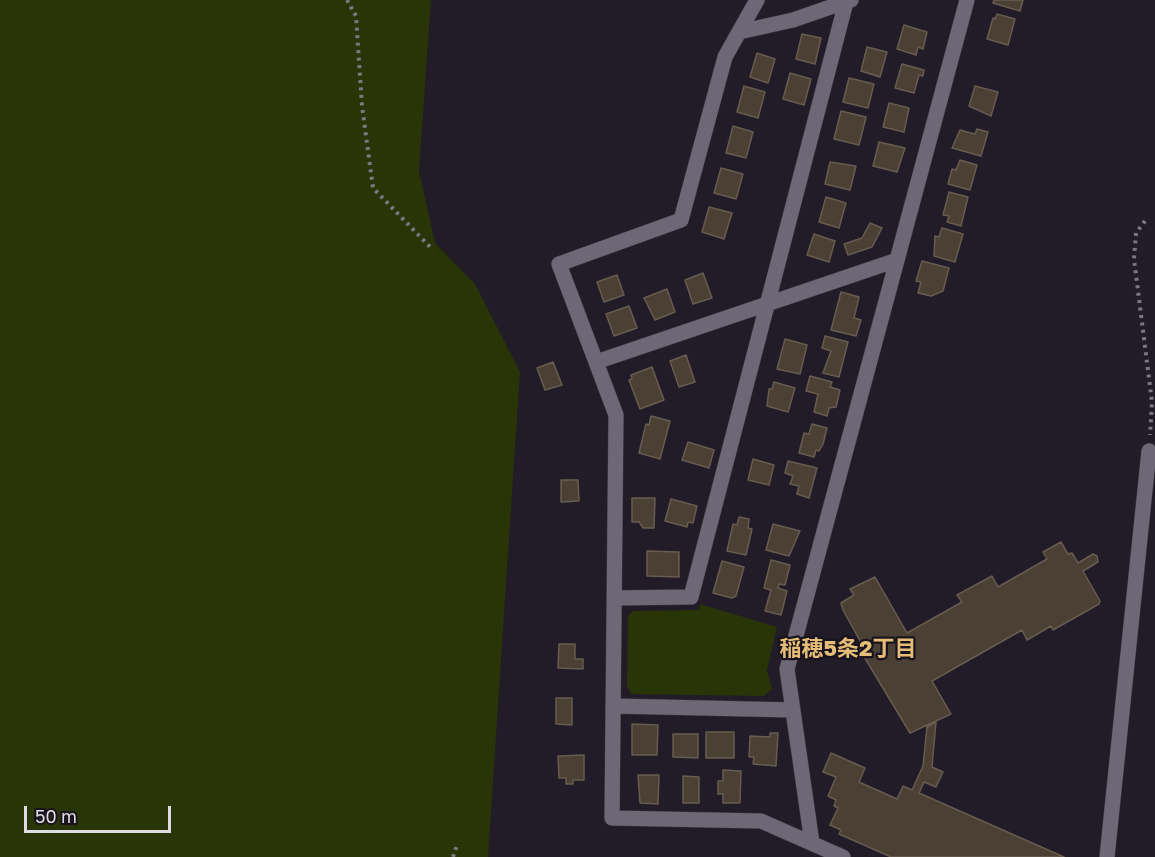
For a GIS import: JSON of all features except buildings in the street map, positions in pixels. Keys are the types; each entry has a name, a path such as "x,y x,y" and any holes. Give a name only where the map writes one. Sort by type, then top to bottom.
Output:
{"street":[{"path":"757,0 725,57 681,220 559,264 616,416 612,818 761,821 843,857"},
{"path":"812,843 787,669 967,0"},
{"path":"739,32 793,20 848,1"},
{"path":"614,598 691,597 848,1"},
{"path":"596,362 897,260"},
{"path":"1107,857 1149,451"},
{"path":"613,706 793,710"}],"path":[{"path":"347,0 356,16 363,106 373,188 433,250"},
{"path":"1145,221 1136,233 1134,259 1152,402 1149,451"},
{"path":"453,857 457,845"}],"green space":[{"path":"0,0 431,0 419,171 435,243 475,284 520,372 488,857 0,857"},
{"path":"700,604 777,627 767,670 772,689 764,696 631,694 627,686 628,616 633,611 699,610"}],"district":[{"name":"稲穂5条2丁目","path":"848,649"}]}
